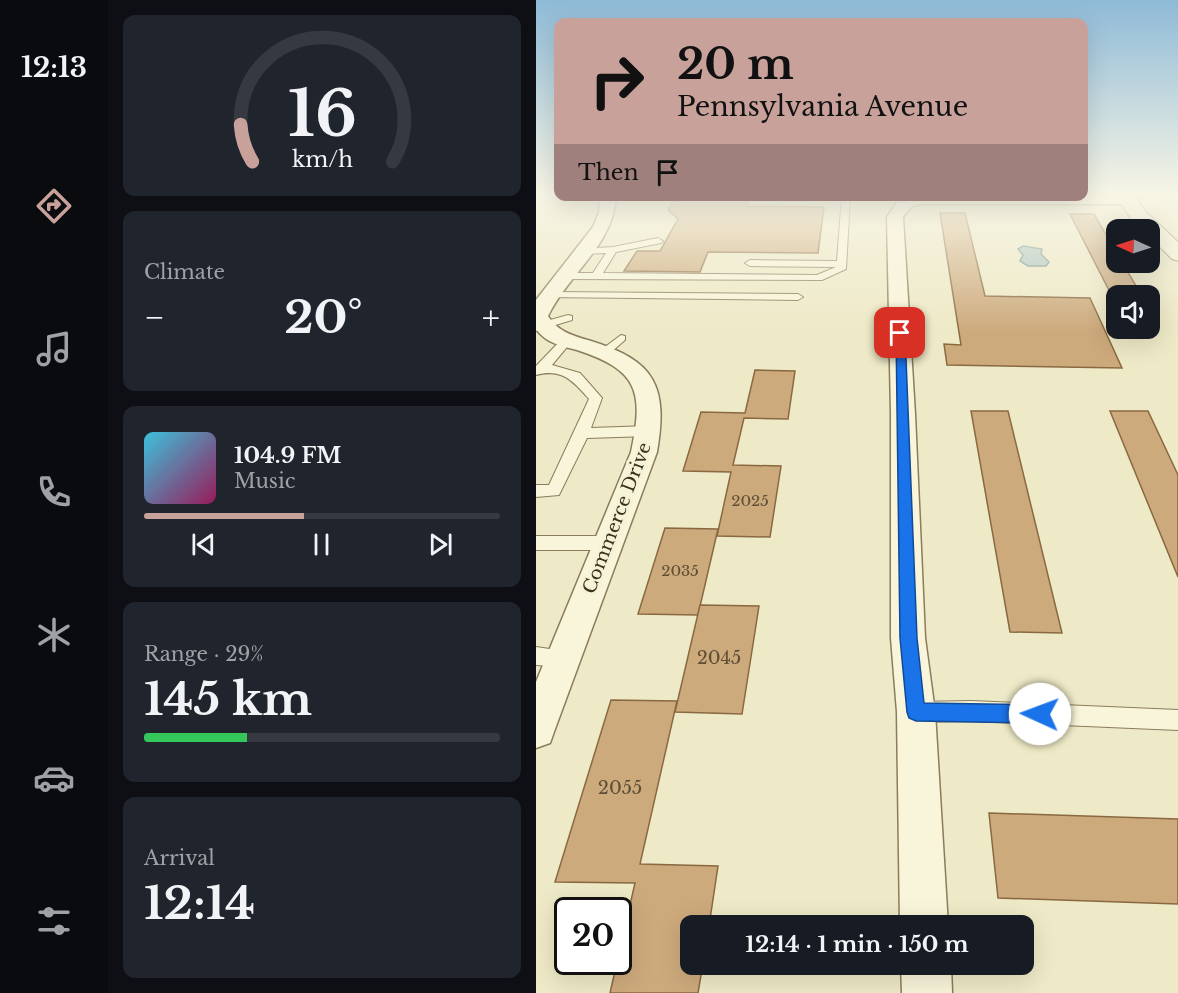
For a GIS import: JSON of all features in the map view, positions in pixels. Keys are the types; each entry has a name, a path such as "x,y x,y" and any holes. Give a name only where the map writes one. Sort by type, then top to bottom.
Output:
{"street":[{"path":"553,328 538,316 563,276 592,239"},
{"path":"896,239 908,638 916,712 924,915"},
{"path":"1162,239 1178,255"},
{"name":"Commerce Drive","path":"536,729 550,657 608,543 644,452 649,431 650,399 645,385 639,374 624,362 613,345 553,328"},
{"path":"926,975 927,993"}],"lane":[{"path":"563,276 818,278 841,269 843,239"},
{"path":"584,251 613,250 658,241"},
{"path":"596,276 613,250"},
{"path":"750,263 841,264"},
{"path":"550,295 798,297"},
{"path":"536,491 554,491 596,398 576,376 540,369 553,328"},
{"path":"582,433 649,431"},
{"path":"536,543 608,543"},
{"path":"916,712 971,711 1178,720"}],"water":[{"path":"1023,246 1042,249 1041,254 1049,262 1046,266 1028,266 1020,261 1023,255 1018,249"}],"building":[{"path":"667,239 820,239 818,253 708,252 700,272 624,271 637,251 660,251"},
{"path":"944,239 971,239 985,296 1090,298 1106,333 1106,339 1109,339 1122,368 947,365 944,344 961,345"},
{"path":"1083,239 1106,239 1106,273 1128,273 1136,285 1106,285"},
{"path":"755,370 795,371 788,419 744,418 733,465 781,466 770,537 717,536 731,472 683,471 701,412 745,413"},
{"path":"971,411 1008,411 1062,633 1010,632"},
{"path":"1110,411 1148,411 1178,475 1178,577"},
{"path":"665,528 718,529 698,615 638,614"},
{"path":"700,605 759,606 742,714 675,712"},
{"path":"611,700 677,701 640,864 718,866 711,915 680,915 680,975 701,975 698,993 610,993 614,975 632,975 632,897 635,883 555,882"},
{"path":"989,813 1178,819 1178,904 998,898"}],"route":[{"path":"900,333 908,638 916,712 971,711 1040,714"}]}
